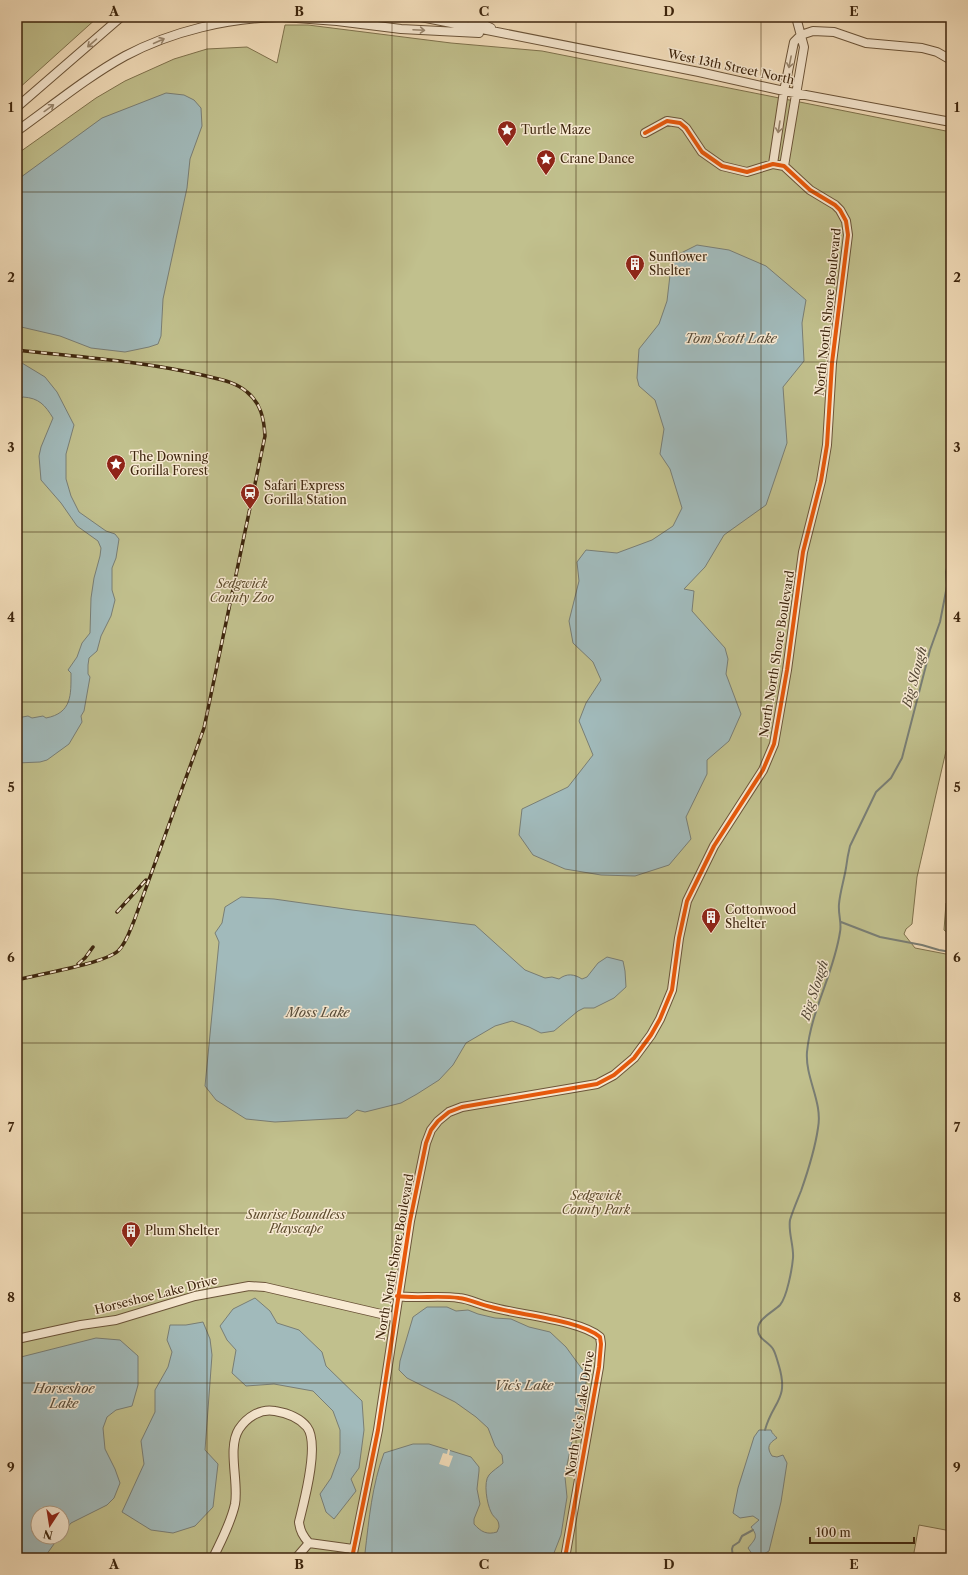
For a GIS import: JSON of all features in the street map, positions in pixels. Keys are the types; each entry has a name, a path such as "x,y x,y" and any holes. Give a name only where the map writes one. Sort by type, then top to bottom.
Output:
{"street":[{"path":"17,107 121,17"},
{"name":"West 13th Street North","path":"17,131 89,79 126,56 170,36 231,21 257,17 282,17 337,21 401,29 507,34"},
{"name":"West 13th Street North","path":"421,17 699,72 784,91 951,122"},
{"name":"West 13th Street North","path":"467,17 507,34"},
{"path":"645,132 667,121 680,123 686,128 702,152 722,166 747,172 773,164 784,166 804,47 796,17"},
{"path":"773,164 784,91 794,42 801,35 813,32 834,32 866,43 922,48 937,52 951,60"},
{"name":"North North Shore Boulevard","path":"352,1558 378,1430 397,1296 410,1221 426,1143 432,1130 443,1116 462,1107 597,1084 614,1075 634,1058 651,1035 660,1019 672,990 680,934 687,901 714,846 759,778 771,753 776,734 787,670 803,552 821,481 827,445 832,362 848,235 846,221 840,210 835,205 810,190 784,166"},
{"name":"Horseshoe Lake Drive","path":"17,1339 81,1325 116,1320 195,1296 249,1286 265,1288 394,1318"},
{"name":"North Vic's Lake Drive","path":"397,1296 411,1298 458,1298 491,1307 579,1326 594,1331 600,1337 601,1344 599,1367 564,1558"},
{"path":"213,1558 227,1528 235,1504 236,1438 238,1430 244,1422 261,1411 270,1410 299,1419 308,1428 312,1437 310,1472 299,1522 299,1529 303,1536 309,1543 353,1549"},
{"path":"296,1558 309,1543"}],"green space":[{"path":"17,17 98,17 17,90"},
{"name":"Sedgwick County Park","path":"285,25 308,25 451,43 542,51 951,132 951,752 946,751 917,877 912,924 906,929 904,934 915,948 951,955 951,1531 919,1525 913,1558 17,1558 17,154 96,98 125,81 174,59 207,49 247,47 277,63"},
{"path":"951,900 951,936 944,930 946,903"}],"water":[{"path":"166,93 184,95 194,100 201,108 202,126 190,159 187,188 163,299 161,336 158,344 125,352 91,348 60,336 17,326 17,180 102,118"},
{"name":"Tom Scott Lake","path":"697,245 729,250 766,266 806,300 802,323 804,361 783,387 787,443 766,505 724,535 705,567 684,589 694,591 692,611 725,648 728,659 726,674 741,714 729,741 707,760 707,774 686,817 691,839 669,865 635,876 601,875 565,869 533,855 519,835 522,809 568,787 593,755 579,721 586,703 601,680 593,662 573,643 569,621 579,581 577,562 586,550 617,553 652,540 673,526 682,508 670,469 660,454 664,429 655,400 639,386 637,378 639,349 659,324 667,301 670,275 675,256"},
{"path":"17,360 45,377 57,392 74,425 66,454 66,479 71,496 79,512 106,531 115,534 119,539 116,558 112,568 112,590 115,600 111,616 101,636 97,651 89,658 88,674 90,677 84,711 81,716 82,722 69,744 47,760 40,762 17,763 17,718 43,716 46,718 55,716 61,712 68,702 71,689 71,673 68,670 77,657 82,643 90,633 91,598 101,548 98,541 77,526 61,503 41,480 39,456 41,447 53,418 41,403 33,399 23,397 17,402"},
{"name":"Moss Lake","path":"241,897 274,899 475,925 525,970 545,978 552,977 559,979 570,975 582,979 587,977 598,963 607,957 623,961 626,987 614,998 594,1008 584,1008 578,1011 554,1031 541,1033 512,1021 495,1026 466,1043 453,1065 439,1080 401,1103 365,1112 357,1110 347,1118 275,1122 246,1119 216,1100 205,1086 219,942 215,933 222,923 225,907"},
{"path":"255,1298 270,1311 277,1323 299,1330 322,1352 326,1366 362,1401 364,1430 359,1468 351,1479 356,1491 334,1519 326,1512 320,1494 331,1478 340,1453 340,1430 333,1411 313,1391 274,1384 246,1386 232,1373 236,1350 227,1340 220,1326 233,1309"},
{"name":"Vic's Lake","path":"427,1307 447,1307 456,1311 468,1310 495,1318 511,1319 529,1327 550,1332 566,1347 582,1369 587,1372 584,1402 579,1412 580,1425 572,1441 565,1477 567,1497 561,1535 552,1558 369,1558 365,1553 374,1490 384,1453 413,1444 429,1444 471,1457 479,1467 477,1489 480,1504 474,1519 474,1524 479,1529 487,1533 497,1532 499,1527 498,1522 492,1514 488,1504 486,1483 489,1475 503,1463 502,1455 495,1446 488,1428 476,1417 455,1402 407,1378 399,1370 400,1361 413,1317"},
{"path":"203,1322 210,1339 212,1355 205,1450 218,1464 213,1507 195,1526 173,1533 151,1530 122,1512 144,1464 141,1441 155,1412 155,1390 168,1367 172,1352 167,1340 170,1325 186,1325"},
{"name":"Horseshoe Lake","path":"96,1338 120,1340 138,1356 138,1385 132,1406 116,1410 107,1417 103,1428 105,1449 120,1483 114,1498 107,1505 70,1524 70,1505 30,1505 30,1545 53,1545 44,1558 17,1558 17,1358"},
{"path":"759,1430 771,1430 777,1438 769,1446 770,1453 772,1456 777,1457 783,1455 787,1463 781,1502 769,1551 760,1556 752,1554 748,1548 755,1538 755,1533 751,1527 759,1520 753,1516 740,1518 733,1513 738,1488 754,1437"}],"pier":[{"path":"448,1449 450,1450 449,1455 453,1456 449,1467 439,1464 443,1453 447,1454"}],"waterway":[{"name":"Big Slough","path":"765,1430 768,1420 781,1394 782,1377 774,1351 758,1333 758,1326 766,1316 780,1305 787,1290 793,1258 790,1220 809,1168 818,1128 818,1109 807,1062 809,1036 837,947 840,929 840,900 850,846 876,792 891,778 902,758 930,650 940,622 947,586 946,572 951,551"},
{"path":"841,922 880,937 951,952"},
{"name":"Big Slough","path":"733,1558 733,1546 739,1542 742,1536 753,1530"}],"railway":[{"path":"17,350 156,366 226,381 242,388 256,401 263,418 265,436 204,728 128,937 118,951 110,956 70,968 17,980"},
{"path":"117,912 146,880"},
{"path":"78,964 85,958 93,947"}],"cycle path":[{"path":"352,1558 378,1430 410,1221 426,1143 431,1130 438,1121 449,1112 462,1107 597,1084 614,1075 634,1058 651,1035 660,1019 672,990 679,938 687,901 714,846 763,770 774,744 787,670 803,552 821,481 827,445 832,363 848,235 846,221 840,210 835,205 810,190 784,166 773,164 747,172 722,166 702,152 686,128 680,123 667,121 645,133"},
{"path":"397,1296 451,1297 463,1299 503,1310 564,1322 591,1331 600,1337 601,1344 599,1367 565,1558"}],"place":[{"name":"Turtle Maze","path":"507,147"},
{"name":"Crane Dance","path":"546,176"},
{"name":"Sunflower Shelter","path":"635,281"},
{"name":"The Downing Gorilla Forest","path":"116,481"},
{"name":"Safari Express Gorilla Station","path":"250,510"},
{"name":"Cottonwood Shelter","path":"711,934"},
{"name":"Plum Shelter","path":"131,1248"}],"park label":[{"name":"Sedgwick County Zoo","path":"242,591"},
{"name":"Sunrise Boundless Playscape","path":"296,1222"}]}
